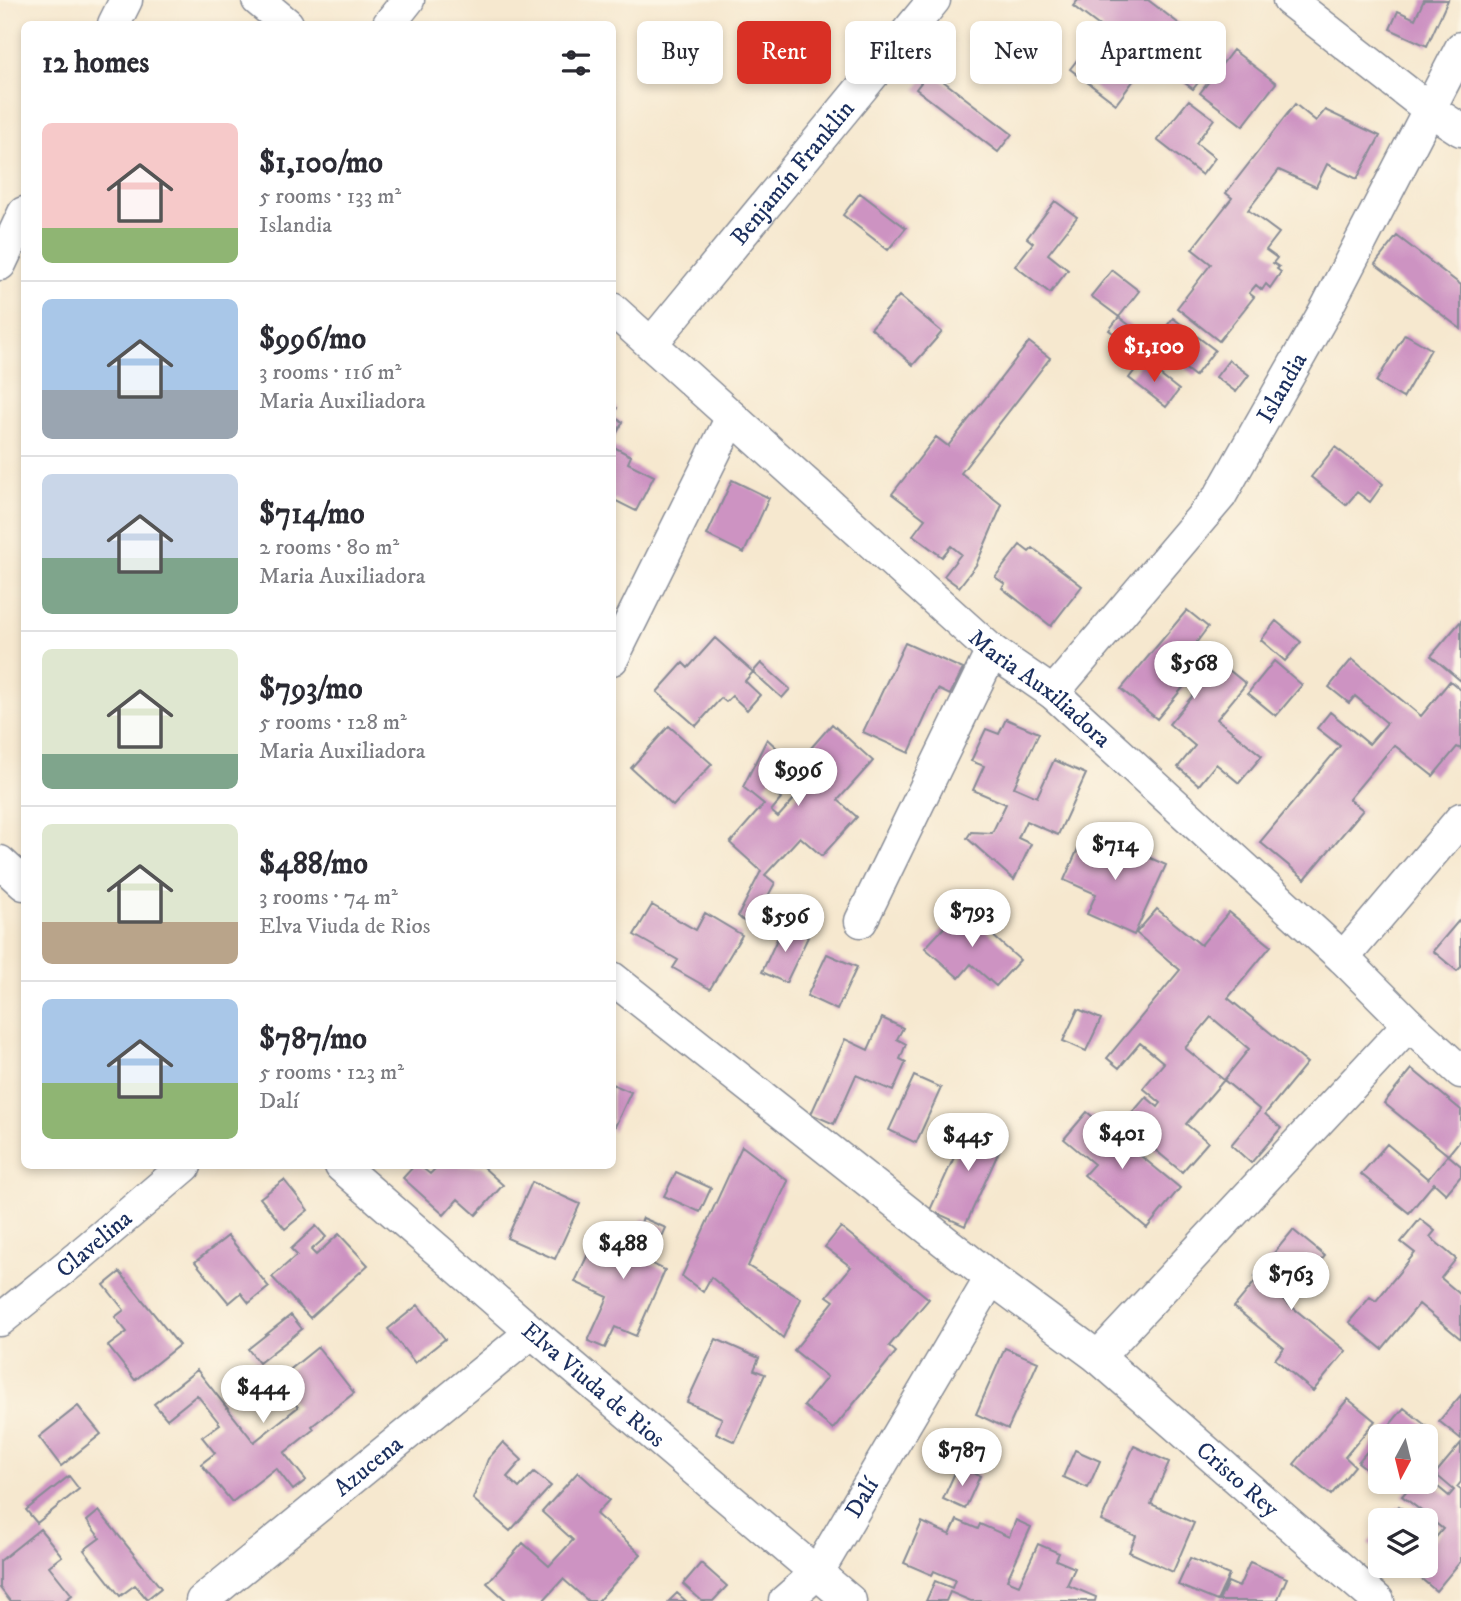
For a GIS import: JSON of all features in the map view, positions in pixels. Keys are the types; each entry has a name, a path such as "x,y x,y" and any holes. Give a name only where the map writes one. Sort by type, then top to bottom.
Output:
{"street":[{"path":"116,21 126,0"},
{"path":"258,0 283,21"},
{"path":"391,21 408,0"},
{"name":"Benjamín Franklin","path":"651,344 934,0"},
{"path":"1289,0 1430,110 1461,130"},
{"name":"Islandia","path":"1053,694 1220,496 1325,312 1461,48"},
{"path":"0,264 21,219"},
{"name":"Maria Auxiliadora","path":"616,313 992,651 1053,694 1343,958 1461,1072"},
{"path":"616,651 732,417"},
{"path":"860,921 992,651"},
{"path":"1343,958 1461,819"},
{"path":"0,863 21,881"},
{"name":"Cristo Rey","path":"616,981 991,1278 1098,1357 1378,1601"},
{"path":"1098,1357 1409,1024"},
{"name":"Clavelina","path":"0,1320 181,1169"},
{"name":"Elva Viuda de Rios","path":"354,1170 532,1332 850,1601"},
{"name":"Dalí","path":"785,1601 817,1573 991,1278"},
{"name":"Azucena","path":"202,1601 532,1332"}],"building":[{"path":"1078,0 1148,0 1175,21 1093,21 1073,6"},
{"path":"1424,0 1448,0 1427,46 1390,29 1398,11 1415,19"},
{"path":"1233,50 1276,83 1243,126 1200,93 1207,84 1226,84 1226,59"},
{"path":"1076,61 1076,74 1070,69"},
{"path":"920,84 947,84 1012,134 998,152 916,89"},
{"path":"1090,84 1131,84 1116,104"},
{"path":"1189,100 1214,119 1196,143 1215,158 1202,175 1157,140"},
{"path":"1295,104 1316,121 1325,110 1380,136 1357,179 1327,164 1316,187 1279,170 1248,210 1279,233 1266,250 1277,258 1273,263 1281,272 1270,288 1266,284 1262,290 1256,285 1249,293 1254,297 1219,341 1177,308 1211,264 1192,249 1232,198 1226,193"},
{"path":"860,193 906,228 888,250 843,215"},
{"path":"1055,201 1077,217 1048,254 1068,270 1050,293 1015,266 1033,243 1027,238"},
{"path":"1397,236 1461,285 1461,329 1375,264"},
{"path":"1112,270 1139,291 1119,317 1091,296"},
{"path":"899,296 942,332 913,365 871,328"},
{"path":"1119,317 1138,332 1128,344 1109,330"},
{"path":"1173,318 1215,350 1195,376 1153,344"},
{"path":"1405,334 1431,349 1403,398 1376,382"},
{"path":"1029,342 1050,358 961,473 1002,505 976,565 959,587 944,576 961,554 951,546 942,557 913,535 925,519 892,494 936,437 948,446"},
{"path":"1229,360 1249,375 1236,392 1216,377"},
{"path":"1142,361 1179,390 1166,407 1129,378"},
{"path":"616,418 623,422 616,435"},
{"path":"1335,447 1383,484 1370,502 1357,492 1346,505 1311,477"},
{"path":"616,448 631,456 628,463 654,476 636,511 616,501"},
{"path":"732,480 769,498 744,553 707,535"},
{"path":"1020,545 1029,552 1033,548 1082,586 1051,626 1002,588 1005,584 995,577"},
{"path":"1187,610 1208,627 1196,643 1246,684 1217,719 1262,756 1239,783 1216,764 1199,785 1178,767 1195,746 1169,724 1205,681 1195,673 1157,719 1121,689"},
{"path":"1276,621 1301,642 1285,661 1261,640"},
{"path":"1461,621 1461,681 1431,656"},
{"path":"715,638 753,672 745,681 760,695 747,710 732,696 726,702 721,698 696,726 657,692 683,663 688,668"},
{"path":"905,643 963,669 950,695 938,689 909,753 863,732"},
{"path":"1352,659 1421,716 1450,681 1461,690 1461,749 1457,747 1433,776 1394,745 1349,799 1363,810 1305,879 1260,842 1340,746 1317,728 1330,712 1369,744 1387,723 1355,696 1349,703 1329,687"},
{"path":"1274,661 1302,685 1276,716 1248,693"},
{"path":"761,663 790,689 782,698 753,672"},
{"path":"1006,719 1039,733 1014,787 1037,797 1054,760 1086,774 1058,835 1026,821 1018,838 1031,844 1014,880 967,838 971,832 992,833 1006,804 973,790 984,766 971,761 986,729 999,734"},
{"path":"832,724 873,761 838,800 857,817 822,856 800,837 765,875 775,883 749,926 738,916 761,871 730,843 764,804 743,787 767,739 789,759 765,785 781,799 771,811 778,817 813,778 797,764"},
{"path":"669,726 712,764 673,806 631,768"},
{"path":"1084,835 1116,850 1119,844 1166,865 1134,935 1087,914 1096,894 1064,880"},
{"path":"652,905 696,930 705,913 742,935 710,989 673,968 678,960 634,935"},
{"path":"962,908 1020,960 996,986 971,964 959,978 925,948"},
{"path":"1157,909 1201,945 1229,912 1271,946 1228,998 1307,1063 1265,1114 1281,1128 1251,1163 1231,1145 1260,1110 1224,1080 1186,1124 1208,1142 1182,1172 1136,1134 1140,1129 1127,1119 1146,1097 1158,1107 1161,1103 1143,1088 1164,1063 1140,1043 1119,1068 1107,1058 1180,970 1136,933","holes":["1211,1017 1249,1049 1224,1080 1185,1048"]},
{"path":"1461,918 1461,967 1457,971 1433,951"},
{"path":"783,926 808,937 786,983 762,972"},
{"path":"827,954 857,967 837,1010 807,996"},
{"path":"1078,1009 1101,1019 1086,1051 1063,1041"},
{"path":"882,1018 903,1028 897,1039 906,1044 900,1059 906,1062 893,1091 856,1075 834,1124 811,1114 845,1039 868,1050"},
{"path":"1412,1069 1461,1110 1461,1139 1448,1155 1384,1103"},
{"path":"914,1076 941,1088 916,1143 889,1130"},
{"path":"616,1086 631,1092 616,1124"},
{"path":"1087,1112 1180,1188 1147,1228 1084,1175 1094,1164 1064,1139"},
{"path":"971,1120 1006,1136 965,1226 930,1210"},
{"path":"1387,1144 1428,1179 1448,1155 1461,1166 1461,1176 1446,1194 1434,1183 1409,1213 1361,1174"},
{"path":"742,1146 788,1181 748,1266 801,1299 783,1338 711,1277 703,1292 682,1276"},
{"path":"411,1169 424,1169 430,1174 435,1169 485,1169 503,1185 476,1215 458,1199 444,1215 403,1178"},
{"path":"676,1172 711,1188 700,1212 664,1196"},
{"path":"284,1180 308,1210 285,1229 260,1198"},
{"path":"532,1182 580,1204 555,1259 507,1238"},
{"path":"643,1218 666,1228 650,1263 665,1270 636,1336 615,1327 605,1348 588,1341 608,1297 575,1282 595,1239 627,1253"},
{"path":"1420,1219 1435,1231 1430,1237 1456,1259 1441,1278 1461,1295 1461,1339 1419,1304 1382,1349 1349,1322 1370,1297 1376,1301 1415,1253 1401,1242"},
{"path":"316,1226 326,1237 311,1250 316,1255 339,1234 368,1265 310,1318 272,1277 297,1255 291,1249"},
{"path":"841,1227 929,1299 889,1346 896,1352 833,1429 804,1406 827,1377 794,1350 834,1301 827,1296 851,1267 825,1247"},
{"path":"1293,1230 1325,1256 1292,1296 1280,1286 1275,1293 1346,1351 1313,1391 1275,1359 1284,1348 1234,1307 1258,1278 1255,1276"},
{"path":"228,1236 269,1287 249,1303 241,1293 229,1303 195,1262"},
{"path":"120,1272 179,1345 135,1380 108,1346 127,1332 115,1317 124,1310 104,1285"},
{"path":"418,1305 445,1339 415,1363 388,1329"},
{"path":"291,1315 302,1329 259,1363 248,1349"},
{"path":"716,1339 759,1358 754,1370 765,1374 735,1442 716,1433 722,1418 687,1402"},
{"path":"318,1347 354,1393 312,1426 314,1429 284,1453 306,1480 293,1490 276,1468 232,1502 201,1464 215,1453 202,1437 220,1424 197,1395 167,1419 154,1404 197,1370 254,1442 298,1407 276,1381"},
{"path":"1005,1348 1038,1362 1008,1429 976,1414"},
{"path":"1461,1395 1461,1439 1439,1421"},
{"path":"1348,1399 1375,1421 1368,1424 1368,1429 1345,1457 1355,1466 1331,1495 1294,1464"},
{"path":"78,1406 101,1434 61,1466 39,1437"},
{"path":"1404,1408 1424,1424 1390,1424"},
{"path":"503,1442 522,1460 507,1477 519,1488 534,1472 551,1486 510,1531 473,1499 488,1459"},
{"path":"1461,1443 1461,1482 1457,1487 1461,1490 1461,1561 1436,1591 1421,1578 1438,1578 1438,1535 1443,1529 1438,1525 1438,1508 1418,1508 1402,1496 1438,1494 1438,1487 1449,1496 1454,1490 1438,1477 1438,1470"},
{"path":"1134,1446 1169,1462 1151,1504 1194,1523 1173,1572 1129,1552 1136,1536 1101,1521"},
{"path":"1075,1450 1100,1461 1088,1488 1063,1477"},
{"path":"1368,1450 1368,1470 1358,1462"},
{"path":"958,1466 980,1476 965,1509 943,1499"},
{"path":"578,1472 609,1500 596,1514 641,1554 598,1601 588,1601 563,1579 543,1601 507,1601 487,1583 523,1543 549,1566 573,1540 542,1512"},
{"path":"69,1476 79,1489 37,1523 26,1510"},
{"path":"99,1511 161,1588 147,1599 135,1585 120,1596 84,1550 100,1538 87,1521"},
{"path":"957,1520 978,1529 980,1524 1009,1537 1016,1520 1031,1527 1007,1580 1019,1585 1038,1544 1059,1553 1056,1560 1075,1568 1067,1585 1096,1597 1095,1601 971,1601 950,1592 946,1601 926,1601 935,1581 952,1588 955,1580 934,1571 932,1575 904,1563 922,1522 950,1535"},
{"path":"40,1529 62,1556 49,1566 72,1595 64,1601 10,1601 0,1588 0,1561"},
{"path":"1190,1558 1229,1575 1217,1601 1178,1585"},
{"path":"1250,1562 1287,1578 1277,1601 1219,1601 1228,1582 1239,1587"},
{"path":"701,1563 727,1586 713,1601 702,1601 683,1584"},
{"path":"677,1593 686,1601 669,1601"}]}
